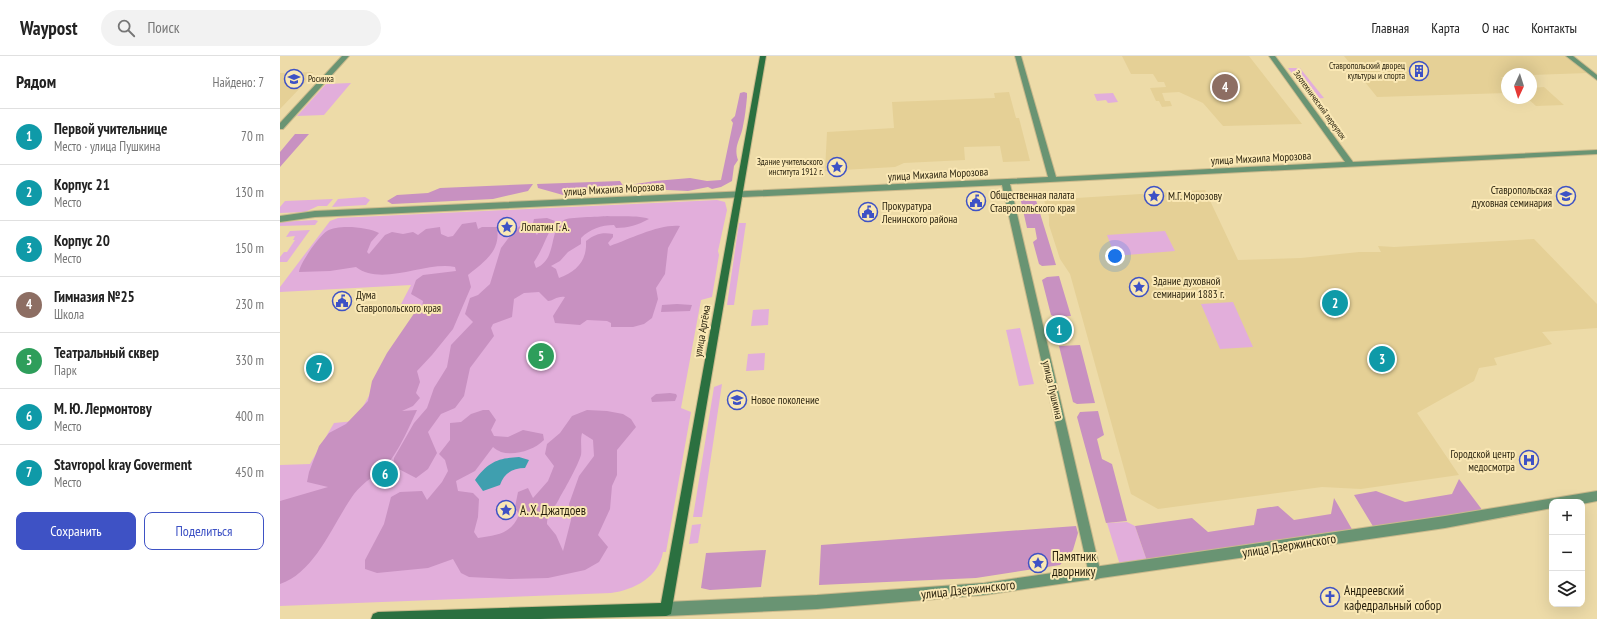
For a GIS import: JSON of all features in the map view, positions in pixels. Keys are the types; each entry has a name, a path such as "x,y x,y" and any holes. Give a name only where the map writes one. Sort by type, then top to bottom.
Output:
{"main road":[{"name":"улица Артёма","path":"666,609 763,56"},
{"name":"улица Дзержинского","path":"378,619 482,617 666,609"}],"street":[{"path":"280,127 346,56"},
{"path":"1018,56 1053,179"},
{"name":"Зоотехнический переулок","path":"1272,56 1351,165"},
{"path":"1569,56 1597,78"},
{"name":"улица Михаила Морозова","path":"280,219 314,214 738,195 1597,152"},
{"name":"улица Пушкина","path":"1005,182 1095,574"},
{"path":"1578,499 1597,496"},
{"name":"улица Дзержинского","path":"666,609 817,602 959,592 1095,574 1462,519 1549,504"}],"shaded area":[{"path":"1122,56 1249,56 1302,124 1223,126 1203,103 1179,92 1162,93 1165,101 1170,101 1172,106 1162,107 1159,101 1156,101 1150,88 1166,87 1164,82 1158,82 1153,74 1131,74"},
{"path":"1344,56 1567,56 1588,73 1537,75 1537,68 1501,68 1501,93 1377,97"},
{"path":"1288,68 1300,68 1324,98 1311,99"},
{"path":"313,72 302,86 280,109 280,73"},
{"path":"351,83 324,115 297,116 326,84"},
{"path":"1544,87 1564,105 1536,106 1534,104 1537,104 1537,88"},
{"path":"1009,92 1016,118 1019,118 1030,161 1003,162 1000,146 964,147 965,160 904,163 895,167 825,171 827,132 894,128 892,102 995,98 994,93"},
{"path":"740,93 747,93 747,97 744,123 736,151 738,160 734,166 732,181 721,187 712,189 708,187 688,191 667,190 563,195 538,188 537,184 620,181 624,187 655,181 690,178 707,181 721,180 733,123 731,120 735,116"},
{"path":"1113,93 1118,102 1108,103 1106,100 1097,101 1094,94"},
{"path":"295,134 309,134 280,167 280,152"},
{"path":"533,184 528,191 493,199 392,204 387,201 397,195 428,193 440,188"},
{"path":"1205,190 1238,260 1301,258 1359,252 1381,252 1378,246 1394,247 1534,239 1597,304 1597,328 1542,332 1552,344 1494,358 1497,365 1479,368 1474,381 1417,413 1459,475 1361,489 1322,487 1158,509 1131,494 1070,274 1060,259 1049,225 1049,216 1044,200"},
{"path":"365,197 370,200 366,205 332,207 338,199"},
{"path":"1020,197 1035,197 1056,265 1042,266 1039,264 1033,242 1037,239 1035,228 1027,228"},
{"path":"333,199 327,206 318,206 305,212 280,213 280,207 285,201"},
{"path":"717,200 725,202 727,210 718,251 719,255 712,297 701,300 681,408 691,412 666,552 663,552 661,561 651,575 637,585 611,593 280,606 280,465 310,464 334,423 355,421 420,304 401,304 411,285 280,292 280,287 330,221 338,218"},
{"path":"607,216 649,219 629,227 616,228 614,225 609,225 592,230 581,238 581,244 568,252 560,261 551,266 556,269 559,278 571,272 583,260 586,241 599,234 613,234 613,237 608,243 610,246 663,227 680,226 668,248 665,274 656,288 658,299 652,318 644,324 633,327 611,327 611,323 607,321 587,320 580,325 555,323 553,316 565,297 559,297 548,301 539,292 524,293 514,299 512,317 493,324 491,328 494,336 470,368 464,396 455,408 441,414 428,432 437,453 428,469 416,478 393,466 394,458 414,423 427,408 434,388 447,367 451,345 473,322 465,314 470,298 478,295 490,284 501,248 513,232 520,226 525,225 537,235 540,229 533,223 534,219 547,218 555,221 534,262 536,268 543,264 547,258 556,230 564,220"},
{"path":"318,221 315,225 280,226 280,222"},
{"path":"476,222 478,229 482,227 497,227 497,243 486,260 468,275 471,287 453,329 417,371 420,382 416,393 420,398 413,406 402,411 417,410 400,445 388,463 354,494 314,558 293,578 280,584 280,501 328,487 307,482 309,472 319,446 329,433 346,424 368,401 372,381 387,353 415,312 422,307 423,301 411,294 416,280 423,275 456,271 455,267 443,266 378,275 356,267 330,271 299,272 303,262 319,238 327,231 332,229 353,227 368,229 379,233 371,242 367,252 369,254 385,235 392,232 403,234 413,232 418,235 426,229 440,227 441,234 448,237 453,236 462,224"},
{"path":"739,223 746,223 734,305 727,305"},
{"path":"310,230 287,262 280,262 280,257 284,252 287,252 295,240 293,240 295,236 286,237 290,231"},
{"path":"1165,231 1175,251 1115,256 1107,235"},
{"path":"1059,276 1071,316 1055,317 1051,315 1042,280 1047,277"},
{"path":"1233,302 1253,347 1220,349 1201,304"},
{"path":"662,305 692,305 690,311 661,312"},
{"path":"769,309 768,325 751,326 753,310"},
{"path":"1051,322 1057,322 1065,327 1067,332 1064,339 1057,341"},
{"path":"1020,328 1034,384 1019,386 1006,330"},
{"path":"1080,345 1095,403 1077,404 1073,402 1059,346"},
{"path":"765,353 764,370 746,371 748,354"},
{"path":"722,384 702,517 693,517 714,387"},
{"path":"656,394 676,394 677,396 675,401 652,402 651,398"},
{"path":"483,410 489,410 496,420 491,430 494,436 508,437 523,430 543,434 544,440 535,447 518,453 501,452 493,447 475,471 456,481 458,491 473,493 479,499 478,517 474,532 478,538 508,530 519,515 515,507 518,492 528,488 533,498 548,481 554,466 545,454 547,444 560,433 572,416 587,410 607,411 623,414 631,419 636,427 617,450 617,475 612,486 610,509 598,535 608,547 599,562 585,570 548,578 510,579 469,577 461,573 453,559 428,568 377,573 365,569 365,560 384,524 391,497 400,492 422,491 427,500 442,482 448,471 445,460 439,454 450,440 450,423 461,422 471,414","holes":["582,433 593,440 594,456 579,476 569,504 571,520 563,551 556,535 547,524 548,516 575,470 581,455"]},
{"path":"1098,411 1104,435 1097,439 1102,459 1112,464 1127,521 1106,523 1077,417 1080,412"},
{"path":"1459,479 1483,511 1374,528 1354,495 1376,491 1405,502 1452,494"},
{"path":"1334,498 1353,531 1147,561 1135,526 1192,518 1208,532 1254,525 1257,509 1278,506 1294,520 1331,514"},
{"path":"1127,522 1135,526 1147,561 1120,565 1107,523"},
{"path":"701,524 698,543 689,544 692,525"},
{"path":"1076,526 1078,533 1073,550 1060,565 976,578 819,585 821,545"},
{"path":"766,550 761,587 710,590 701,588 706,553"}],"water":[{"path":"519,457 529,460 525,468 513,470 507,474 500,485 483,491 475,480 484,469 494,462 505,458"}],"place":[{"name":"Ставропольский дворец культуры и спорта","path":"1419,71"},
{"name":"Росинка","path":"294,79"},
{"name":"Гимназия №25","path":"1225,87"},
{"name":"Здание учительского института 1912 г.","path":"837,167"},
{"name":"М.Г. Морозову","path":"1154,196"},
{"name":"Ставропольская духовная семинария","path":"1566,196"},
{"name":"Общественная палата Ставропольского края","path":"976,201"},
{"name":"Прокуратура Ленинского района","path":"868,212"},
{"name":"Лопатин Г. А.","path":"507,227"},
{"name":"Здание духовной семинарии 1883 г.","path":"1139,287"},
{"name":"Дума Ставропольского края","path":"342,301"},
{"name":"Корпус 21","path":"1335,303"},
{"name":"Первой учительнице","path":"1059,330"},
{"name":"Театральный сквер","path":"541,356"},
{"name":"Корпус 20","path":"1382,359"},
{"name":"Stavropol kray Goverment","path":"319,368"},
{"name":"Новое поколение","path":"737,400"},
{"name":"Городской центр медосмотра","path":"1529,460"},
{"name":"М. Ю. Лермонтову","path":"385,474"},
{"name":"А. Х. Джатдоев","path":"506,510"},
{"name":"Памятник дворнику","path":"1038,563"},
{"name":"Андреевский кафедральный собор","path":"1330,597"}]}
